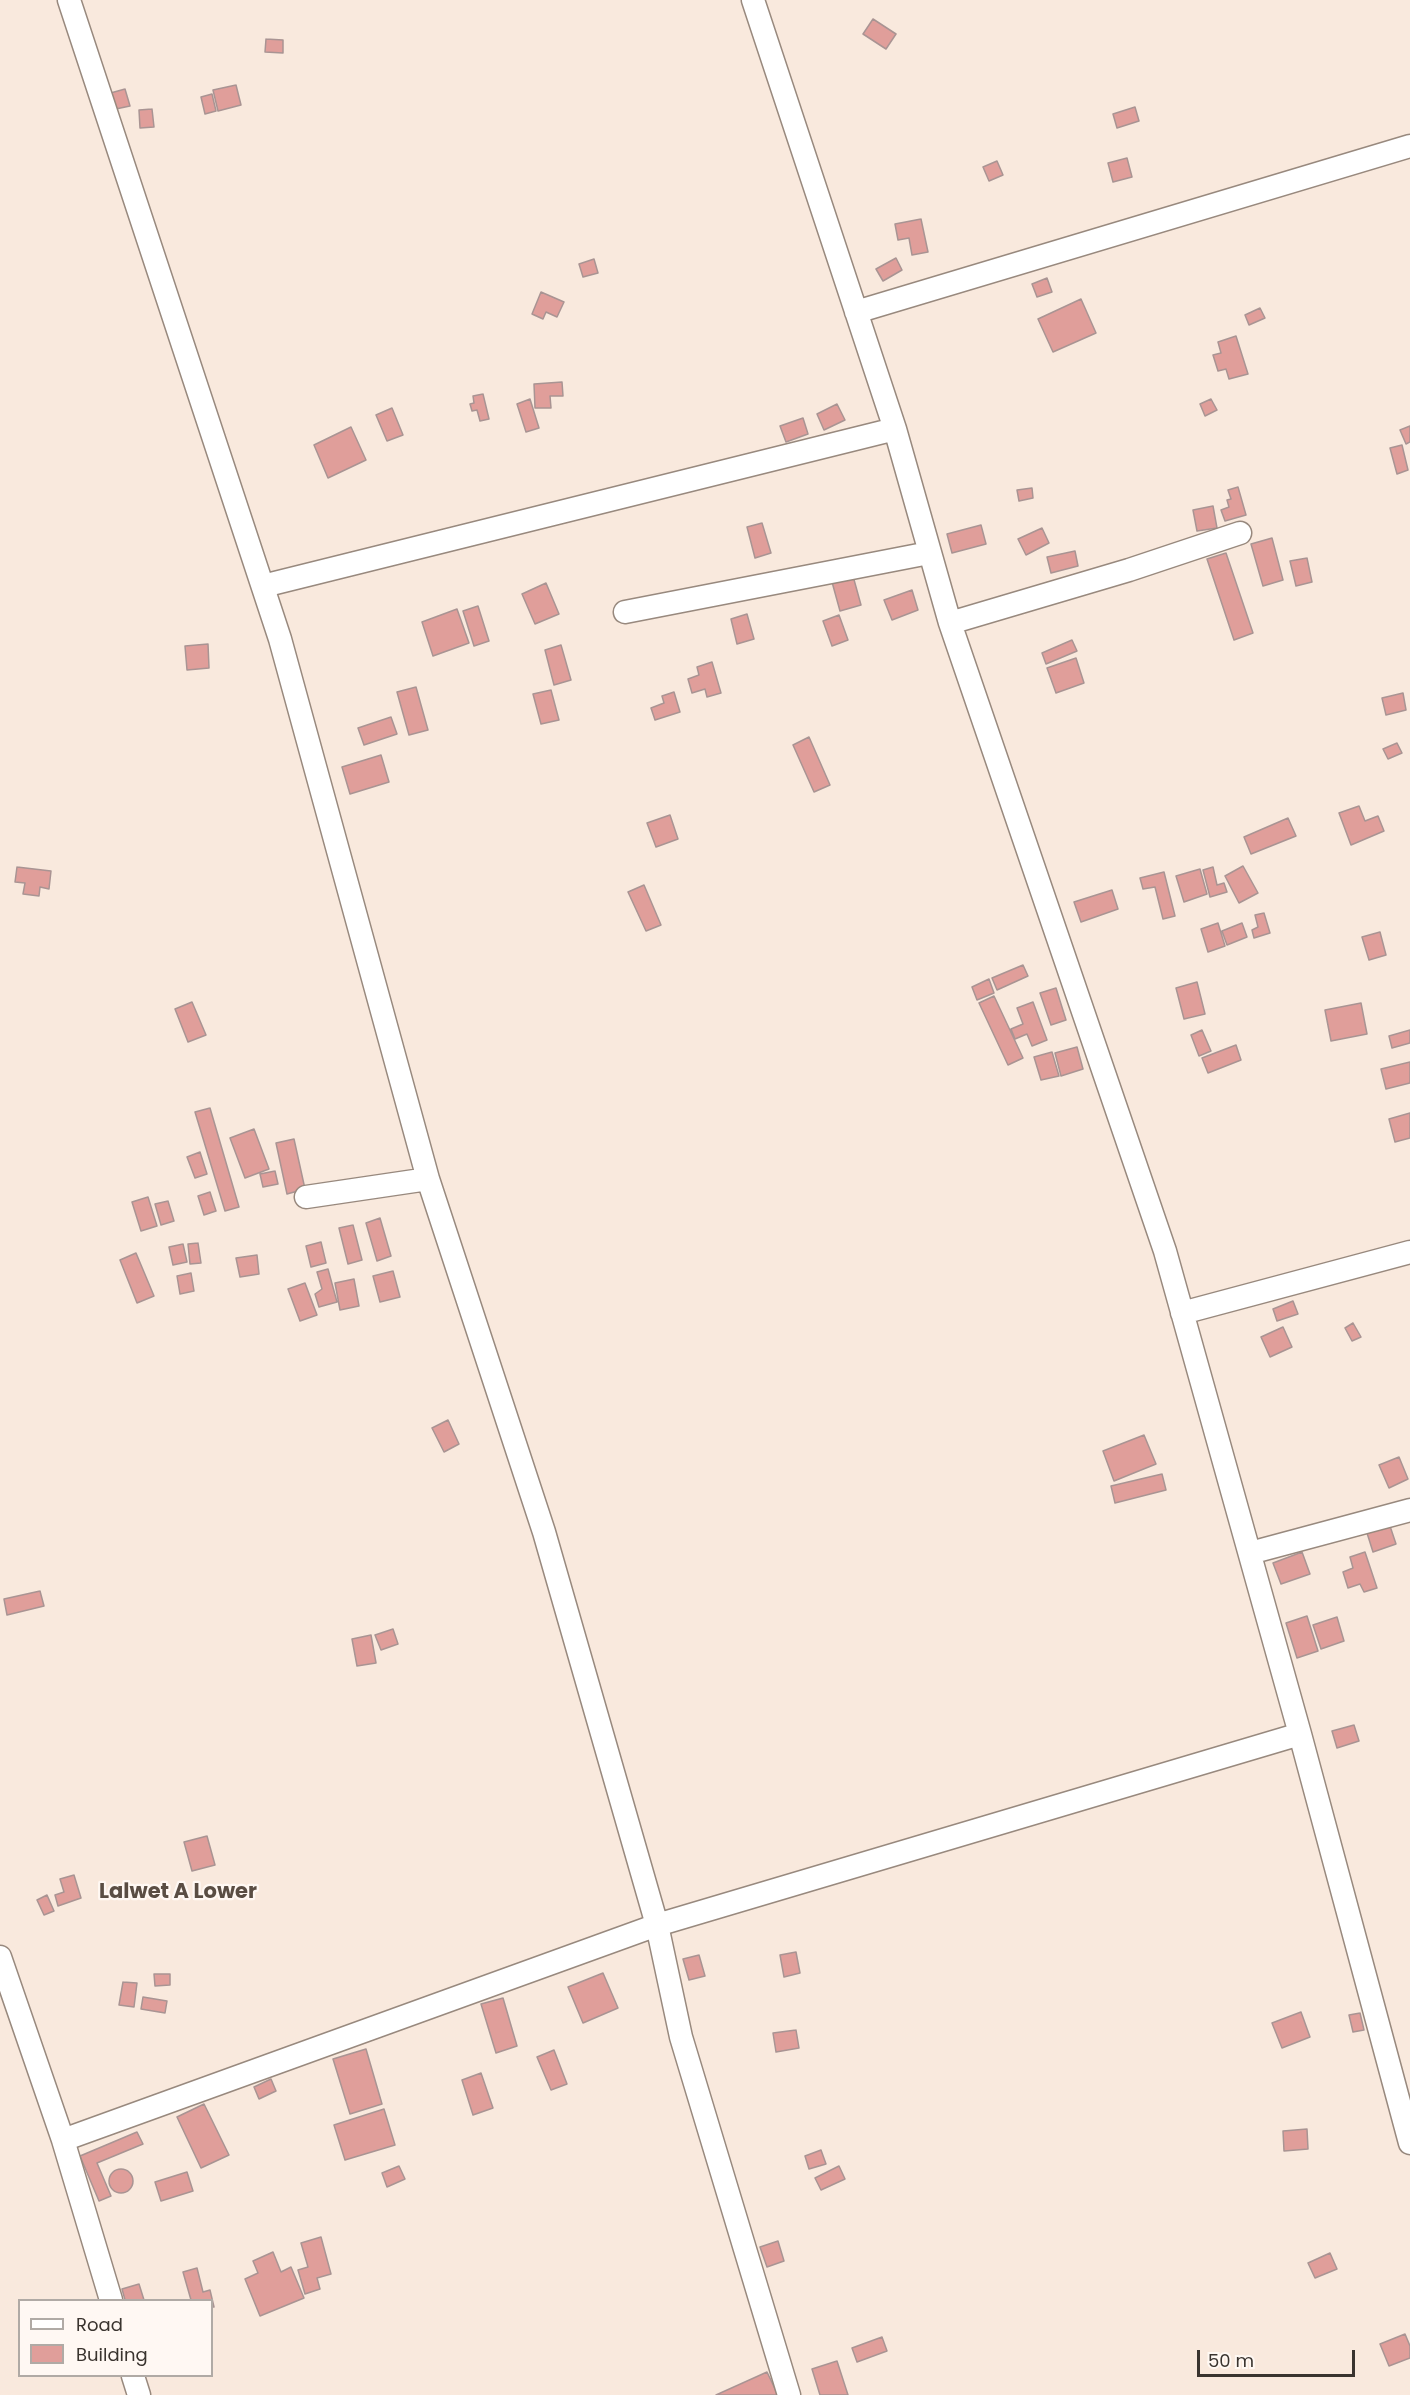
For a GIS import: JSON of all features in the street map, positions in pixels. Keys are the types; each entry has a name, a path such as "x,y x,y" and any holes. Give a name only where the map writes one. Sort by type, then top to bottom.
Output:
{"street":[{"path":"69,0 280,639 428,1179 544,1532 657,1925 681,2037 789,2395"},
{"path":"753,0 895,429 950,623 1161,1240 1300,1734 1410,2143"},
{"path":"856,312 1410,146"},
{"path":"263,586 895,429"},
{"path":"950,623 1129,570 1240,533"},
{"path":"625,612 929,553"},
{"path":"306,1197 428,1179"},
{"path":"1182,1313 1410,1252"},
{"path":"1250,1553 1410,1510"},
{"path":"63,2140 657,1925 1300,1734"},
{"path":"0,1957 63,2140 110,2299"},
{"path":"133,2377 139,2395"}],"building":[{"path":"873,19 896,34 886,49 863,34"},
{"path":"266,39 283,40 283,53 265,52"},
{"path":"236,85 241,105 218,111 213,90"},
{"path":"125,89 130,106 111,110 107,94"},
{"path":"212,94 216,111 205,114 201,97"},
{"path":"1135,107 1139,121 1117,128 1113,114"},
{"path":"152,109 154,127 140,128 139,110"},
{"path":"1127,158 1132,177 1113,182 1108,163"},
{"path":"997,161 1003,175 989,181 983,167"},
{"path":"921,219 928,252 912,255 909,238 898,240 895,224"},
{"path":"896,258 902,270 883,281 876,269"},
{"path":"594,259 598,273 583,277 579,264"},
{"path":"1047,278 1052,292 1037,297 1032,284"},
{"path":"541,292 564,302 557,317 546,312 543,319 532,314"},
{"path":"1081,299 1096,333 1053,352 1038,319"},
{"path":"1260,308 1265,318 1249,325 1245,315"},
{"path":"1236,336 1248,374 1229,379 1226,369 1218,371 1213,355 1221,353 1218,342"},
{"path":"562,382 563,396 550,396 551,408 535,408 534,384"},
{"path":"483,394 489,419 480,421 477,410 472,411 470,404 474,403 473,396"},
{"path":"530,399 539,428 526,432 517,404"},
{"path":"1211,399 1217,410 1205,416 1200,404"},
{"path":"837,404 845,420 824,430 817,414"},
{"path":"392,408 403,435 387,441 376,415"},
{"path":"803,418 808,434 786,442 780,426"},
{"path":"1410,426 1410,442 1406,444 1400,430"},
{"path":"351,427 366,460 328,478 314,445"},
{"path":"1402,445 1408,470 1397,474 1390,448"},
{"path":"1238,487 1246,515 1225,521 1221,510 1229,507 1227,500 1231,499 1228,490"},
{"path":"1032,488 1033,498 1019,501 1017,490"},
{"path":"1213,506 1217,528 1197,531 1193,510"},
{"path":"762,523 771,553 755,558 747,527"},
{"path":"981,525 986,544 952,553 947,534"},
{"path":"1042,528 1049,543 1026,555 1018,539"},
{"path":"1272,538 1283,580 1263,586 1251,544"},
{"path":"1075,551 1078,566 1051,573 1047,557"},
{"path":"1226,553 1253,633 1234,640 1207,559"},
{"path":"1307,558 1312,582 1296,586 1290,561"},
{"path":"853,576 861,605 840,611 832,582"},
{"path":"546,583 559,614 535,624 522,594"},
{"path":"912,590 918,610 892,620 884,600"},
{"path":"478,606 489,641 474,646 463,611"},
{"path":"457,609 469,643 433,656 422,622"},
{"path":"747,614 754,639 737,644 731,619"},
{"path":"839,615 848,640 832,646 823,621"},
{"path":"1072,640 1077,651 1046,664 1042,653"},
{"path":"208,644 209,668 187,670 185,646"},
{"path":"561,645 571,680 554,685 545,650"},
{"path":"1076,658 1084,683 1056,693 1047,668"},
{"path":"712,662 721,693 707,697 705,689 692,693 688,679 699,675 697,667"},
{"path":"416,687 428,730 409,735 397,692"},
{"path":"551,690 559,720 541,724 533,694"},
{"path":"674,692 680,712 655,720 651,708 664,703 662,696"},
{"path":"1403,693 1406,710 1386,715 1382,698"},
{"path":"391,717 397,734 364,745 358,728"},
{"path":"809,737 830,785 814,792 793,745"},
{"path":"1397,743 1402,753 1388,759 1383,749"},
{"path":"381,755 389,782 350,794 342,767"},
{"path":"1359,806 1365,821 1378,816 1384,831 1351,845 1339,813"},
{"path":"670,815 678,839 656,847 647,823"},
{"path":"1288,818 1296,836 1251,854 1244,837"},
{"path":"1243,866 1258,893 1239,903 1225,876"},
{"path":"17,867 51,871 49,889 40,887 39,896 23,894 25,883 15,882"},
{"path":"1213,867 1217,885 1224,883 1227,892 1210,897 1203,870"},
{"path":"1200,869 1207,894 1184,902 1176,876"},
{"path":"1164,872 1175,916 1163,919 1155,887 1143,889 1140,878"},
{"path":"644,885 661,925 646,931 628,892"},
{"path":"1112,890 1118,909 1081,922 1074,902"},
{"path":"1264,913 1270,933 1254,938 1252,930 1258,927 1255,915"},
{"path":"1218,923 1225,946 1208,952 1201,929"},
{"path":"1242,923 1247,937 1227,945 1222,931"},
{"path":"1380,932 1386,955 1369,960 1362,937"},
{"path":"1023,965 1028,976 997,990 992,978"},
{"path":"989,979 994,993 977,1000 972,987"},
{"path":"1197,982 1205,1014 1184,1019 1176,988"},
{"path":"1056,988 1066,1020 1051,1025 1040,993"},
{"path":"994,996 1023,1058 1008,1065 979,1003"},
{"path":"192,1002 206,1035 188,1042 175,1009"},
{"path":"1033,1002 1047,1040 1032,1046 1027,1034 1015,1039 1011,1029 1023,1024 1017,1008"},
{"path":"1361,1003 1367,1034 1331,1041 1325,1010"},
{"path":"1202,1030 1211,1051 1199,1056 1191,1035"},
{"path":"1410,1030 1410,1043 1392,1048 1389,1036"},
{"path":"1236,1045 1241,1060 1208,1073 1202,1058"},
{"path":"1077,1047 1083,1069 1061,1076 1055,1053"},
{"path":"1052,1052 1059,1076 1041,1080 1034,1057"},
{"path":"1410,1062 1410,1083 1386,1089 1381,1069"},
{"path":"210,1108 239,1207 225,1211 195,1112"},
{"path":"1410,1113 1410,1138 1395,1142 1389,1119"},
{"path":"254,1129 269,1169 245,1178 230,1138"},
{"path":"294,1139 305,1189 287,1194 276,1143"},
{"path":"200,1152 207,1174 195,1178 187,1157"},
{"path":"275,1171 278,1184 263,1187 260,1174"},
{"path":"210,1192 216,1211 204,1215 198,1196"},
{"path":"148,1197 157,1226 141,1231 132,1202"},
{"path":"168,1201 174,1221 161,1225 155,1204"},
{"path":"380,1218 391,1256 377,1261 366,1223"},
{"path":"353,1225 362,1260 348,1264 339,1228"},
{"path":"321,1242 326,1263 311,1267 306,1246"},
{"path":"198,1243 201,1263 190,1264 188,1244"},
{"path":"183,1244 187,1262 173,1265 169,1247"},
{"path":"136,1253 154,1296 137,1303 120,1260"},
{"path":"257,1255 259,1274 240,1277 236,1258"},
{"path":"328,1269 337,1302 319,1307 315,1294 322,1289 317,1272"},
{"path":"393,1271 400,1297 380,1302 373,1276"},
{"path":"191,1273 194,1291 180,1294 177,1276"},
{"path":"354,1279 359,1306 340,1310 335,1283"},
{"path":"305,1283 317,1315 300,1321 288,1289"},
{"path":"1293,1301 1298,1314 1277,1321 1273,1309"},
{"path":"1353,1323 1361,1337 1352,1341 1345,1328"},
{"path":"1283,1327 1292,1347 1270,1357 1261,1337"},
{"path":"448,1420 459,1444 444,1452 432,1428"},
{"path":"1144,1435 1156,1464 1114,1481 1103,1451"},
{"path":"1399,1457 1408,1479 1389,1488 1379,1465"},
{"path":"1162,1474 1166,1490 1115,1503 1111,1486"},
{"path":"1390,1526 1396,1544 1373,1552 1367,1533"},
{"path":"1302,1552 1310,1574 1281,1584 1273,1563"},
{"path":"1365,1552 1377,1588 1364,1592 1360,1584 1348,1588 1343,1572 1353,1568 1350,1557"},
{"path":"40,1591 44,1606 7,1615 4,1599"},
{"path":"1307,1616 1318,1651 1297,1658 1286,1623"},
{"path":"1337,1617 1344,1641 1321,1649 1313,1625"},
{"path":"393,1629 398,1644 381,1650 375,1635"},
{"path":"371,1635 376,1663 357,1666 352,1639"},
{"path":"1354,1725 1359,1741 1337,1748 1332,1731"},
{"path":"207,1836 215,1865 192,1871 184,1842"},
{"path":"74,1875 81,1898 58,1906 55,1895 64,1892 60,1879"},
{"path":"47,1895 54,1911 44,1915 37,1900"},
{"path":"796,1952 800,1973 784,1977 780,1955"},
{"path":"699,1955 705,1976 689,1980 683,1959"},
{"path":"603,1973 618,2008 583,2023 568,1987"},
{"path":"154,1974 170,1974 170,1985 155,1986"},
{"path":"123,1982 137,1983 134,2007 119,2005"},
{"path":"143,1997 167,2001 165,2013 141,2009"},
{"path":"503,1998 517,2046 496,2053 481,2004"},
{"path":"1301,2012 1310,2037 1282,2048 1272,2023"},
{"path":"1360,2013 1364,2030 1353,2032 1349,2015"},
{"path":"796,2030 799,2048 776,2052 773,2033"},
{"path":"366,2049 382,2104 350,2114 333,2059"},
{"path":"554,2050 567,2084 551,2090 537,2057"},
{"path":"481,2073 493,2108 473,2115 462,2080"},
{"path":"271,2079 276,2091 259,2099 254,2087"},
{"path":"204,2104 229,2155 201,2168 177,2117"},
{"path":"384,2109 395,2145 345,2160 334,2125"},
{"path":"1307,2129 1308,2149 1284,2151 1283,2131"},
{"path":"137,2132 143,2144 97,2163 111,2196 99,2201 80,2156"},
{"path":"821,2150 826,2164 809,2169 805,2156"},
{"path":"399,2166 405,2179 387,2187 382,2173"},
{"path":"839,2166 845,2179 821,2190 815,2178"},
{"path":"121,2169 130,2172 133,2181 130,2190 121,2193 112,2190 109,2181 112,2172"},
{"path":"187,2172 193,2191 161,2201 155,2182"},
{"path":"321,2237 331,2274 317,2278 320,2289 305,2294 298,2270 308,2267 301,2243"},
{"path":"778,2241 784,2261 767,2267 760,2247"},
{"path":"273,2252 281,2272 291,2267 304,2298 260,2316 245,2279 258,2273 253,2261"},
{"path":"1330,2253 1337,2269 1315,2278 1308,2263"},
{"path":"197,2268 203,2292 210,2290 212,2299 191,2299 183,2272"},
{"path":"139,2284 144,2299 125,2299 122,2289"},
{"path":"1405,2334 1410,2346 1410,2358 1389,2366 1380,2344"},
{"path":"882,2337 887,2351 857,2362 852,2348"},
{"path":"837,2361 848,2395 820,2395 812,2369"},
{"path":"767,2372 778,2395 716,2395"}],"district":[{"name":"Lalwet A Lower","path":"178,1893"}]}
